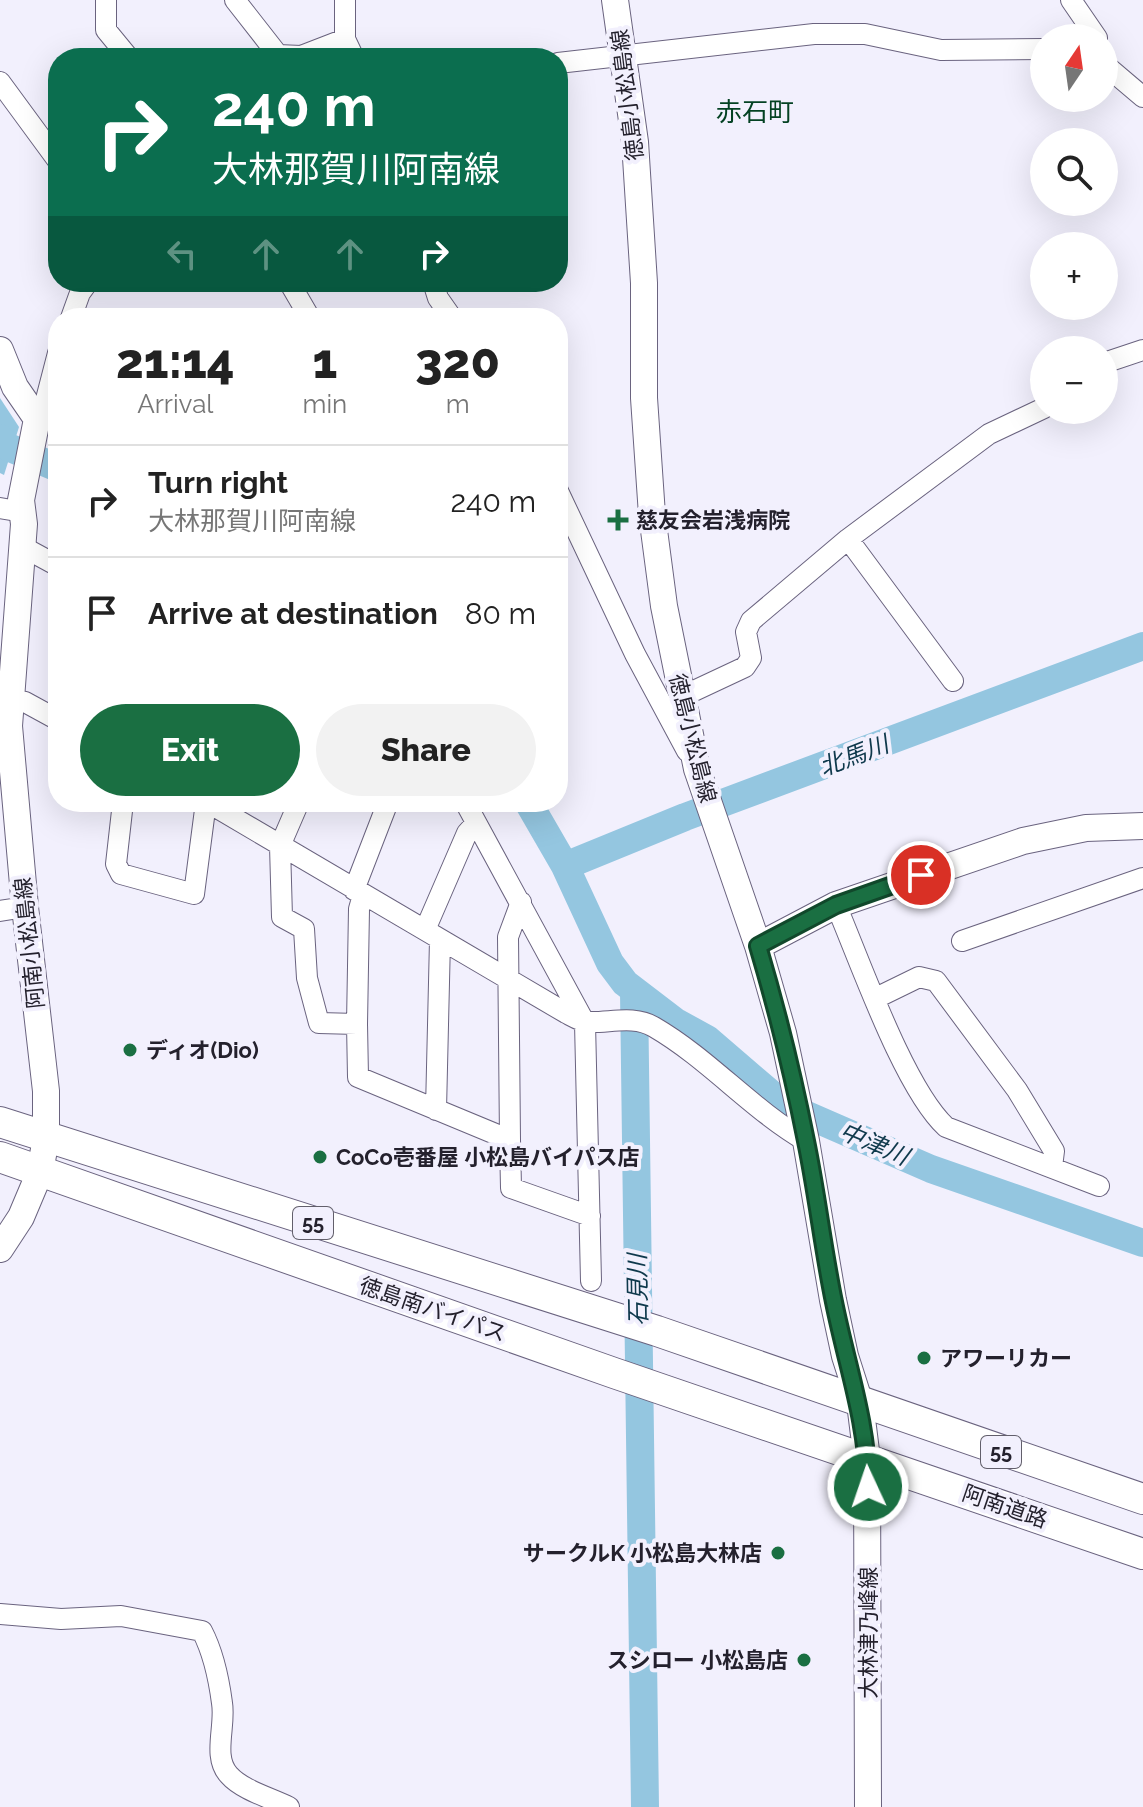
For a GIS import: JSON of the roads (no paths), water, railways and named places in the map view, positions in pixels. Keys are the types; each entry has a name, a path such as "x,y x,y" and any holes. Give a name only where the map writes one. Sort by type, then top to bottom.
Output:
{"highway":[{"name":"徳島南バイパス","path":"0,1122 657,1331 860,1403"},
{"name":"徳島南バイパス","path":"0,1157 867,1459"},
{"name":"55","path":"860,1403 1143,1499"},
{"name":"阿南道路","path":"867,1459 1143,1554"}],"main road":[{"name":"徳島小松島線","path":"615,0 635,142 644,283 644,398 651,500 671,642 697,769 758,946 783,1033 804,1131 833,1300 845,1356 860,1403 867,1459"},
{"path":"0,350 15,387 37,423"},
{"name":"阿南小松島線","path":"0,1249 21,1217 40,1172 46,1138 46,1091 12,909 9,726 23,547 11,510 21,500 37,423"},
{"path":"758,946 836,905 1023,841 1086,828 1143,826"},
{"name":"大林津乃峰線","path":"867,1459 868,1807"}],"street":[{"path":"106,0 106,30 121,48"},
{"path":"235,0 273,48"},
{"path":"345,0 349,48"},
{"path":"1071,0 1087,24"},
{"path":"568,62 814,34 865,34 941,50 1030,49"},
{"path":"1118,76 1143,97"},
{"path":"0,82 48,147"},
{"path":"1118,358 1143,350"},
{"path":"37,423 48,392"},
{"path":"681,697 745,667 751,658 746,632 751,621 848,539 989,434 1030,415"},
{"path":"568,512 635,654 697,769"},
{"path":"848,539 953,681"},
{"path":"23,547 48,561"},
{"path":"635,654 661,653 671,642"},
{"path":"11,700 25,702 48,715"},
{"path":"122,812 116,864 121,874 194,894 205,812"},
{"path":"223,812 585,1023 611,1019 634,1022 709,1064 781,1126 804,1131"},
{"path":"295,812 280,846 282,917 304,929 307,978 319,1023 357,1024"},
{"path":"385,812 358,893 358,1077 510,1140"},
{"path":"470,812 585,1023 591,1281"},
{"path":"436,1110 432,935 467,833 476,823"},
{"path":"962,941 1143,878"},
{"path":"521,902 508,937 511,1188 590,1216"},
{"path":"836,905 876,998 932,1113 946,1127 1099,1186"},
{"path":"876,998 919,977 936,981 1017,1090 1054,1151 1052,1167"},
{"path":"0,1614 61,1619 121,1616 202,1631 222,1703 224,1724 220,1755 223,1769 232,1779 289,1807"}],"water":[{"path":"0,398 19,427 4,475 0,473"}],"waterway":[{"name":"石見川","path":"0,438 8,447 48,464"},
{"name":"北馬川","path":"565,866 685,817 1143,646"},
{"name":"中津川","path":"534,812 565,866 610,963 625,983 676,1022 707,1039 784,1105 931,1169 1143,1243"},
{"name":"石見川","path":"634,992 645,1807"}],"place":[{"name":"慈友会岩浅病院","path":"618,520"},
{"name":"ディオ(Dio)","path":"130,1050"},
{"name":"CoCo壱番屋 小松島バイパス店","path":"320,1157"},
{"name":"アワーリカー","path":"924,1358"},
{"name":"サークルK 小松島大林店","path":"778,1553"},
{"name":"スシロー 小松島店","path":"804,1660"}],"district":[{"name":"赤石町","path":"755,112"}]}
